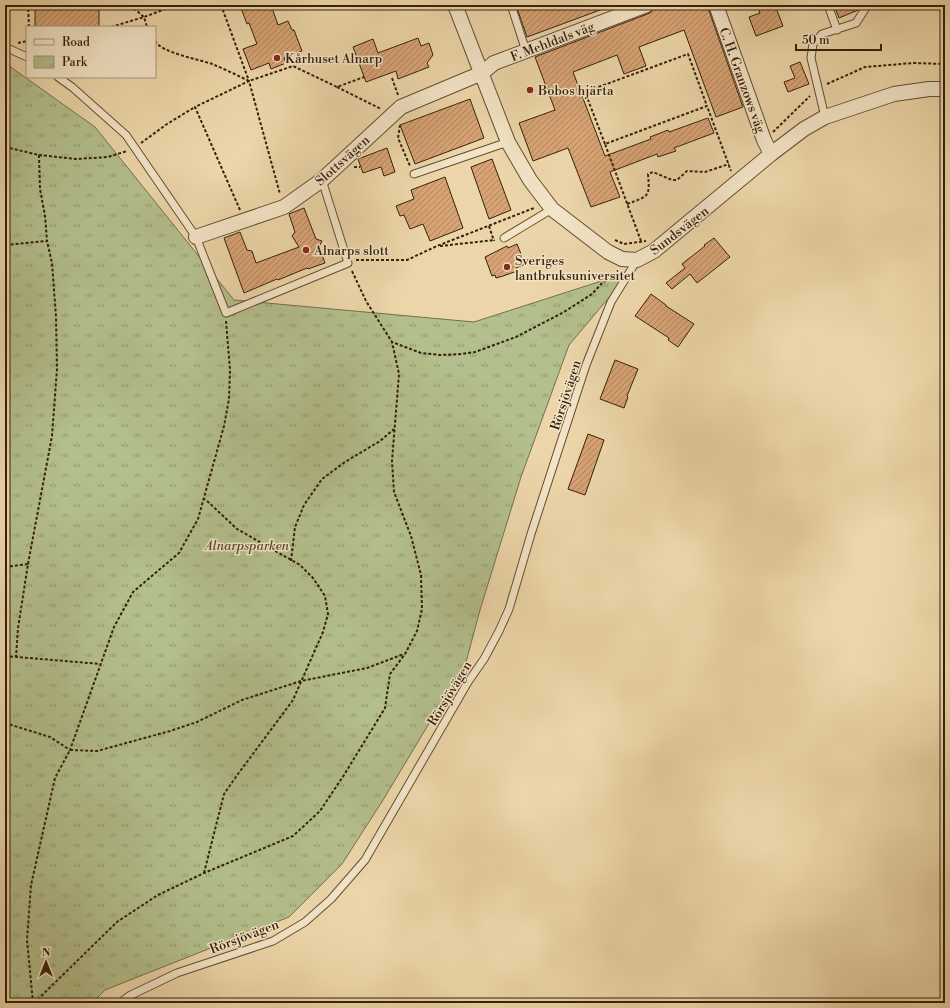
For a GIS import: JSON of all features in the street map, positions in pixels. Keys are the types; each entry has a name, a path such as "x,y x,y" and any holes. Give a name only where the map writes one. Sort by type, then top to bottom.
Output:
{"street":[{"name":"Sundsvägen","path":"455,5 508,142 530,180 549,206 608,252 622,259 637,260 654,252 771,154 804,129 825,117 894,94 929,89 945,89"},
{"name":"F. Mehldals väg","path":"482,73 494,63 647,5"},
{"name":"C. H. Granzows väg","path":"716,5 764,140 771,154"},
{"name":"Slottsvägen","path":"196,238 284,207 322,180 397,111 482,73"}],"lane":[{"path":"511,5 526,50"},
{"path":"828,5 837,30"},
{"path":"825,117 811,58 813,44 822,34 856,23 866,5"},
{"path":"5,47 26,57"},
{"path":"59,78 72,87 126,135 196,238 226,313 348,261 322,180"},
{"path":"414,174 508,142"},
{"path":"504,238 549,206"},
{"name":"Rörsjövägen","path":"120,1003 129,996 177,973 273,940 305,922 331,899 365,860 468,682 484,659 509,609 531,534 586,365 611,302 637,260"}],"path":[{"path":"5,8 28,5 35,6"},
{"path":"28,5 29,26"},
{"path":"130,5 144,17 147,26"},
{"path":"114,26 176,5"},
{"path":"222,5 248,81 284,207"},
{"path":"156,42 158,45 182,55 212,64 248,81"},
{"path":"641,241 585,92 688,54 732,172"},
{"path":"764,140 819,88 865,67 913,63 945,64"},
{"path":"244,220 195,108 248,81 293,66 337,87 397,111"},
{"path":"337,87 364,77"},
{"path":"392,78 397,111 398,138 414,174"},
{"path":"605,144 707,106"},
{"path":"5,147 40,155 40,189 46,216 47,241 52,263 56,317 57,369 52,436 28,564 18,628 16,657"},
{"path":"627,204 644,198 650,185 648,174 653,172 672,180 677,180 687,171 705,172 729,164"},
{"path":"33,1003 117,922 158,894 293,836 320,811 385,708 390,674 405,654 417,631 422,609 421,575 412,536 394,492 392,461 399,374 392,342 366,301 348,261 407,260 437,246 489,226 549,206"},
{"path":"489,226 494,240"},
{"path":"437,246 504,238"},
{"path":"610,238 624,244 647,241"},
{"path":"5,245 47,241"},
{"path":"392,342 421,353 440,355 462,354 496,345 534,329 592,294 603,282 617,276 622,259"},
{"path":"33,1003 29,975 27,940 31,885 55,778 70,750 114,627 133,592 179,553 198,519 205,499 212,467 224,426 229,398 230,370 226,313"},
{"path":"291,560 295,527 304,504 322,479 345,462 380,442 394,429"},
{"path":"204,873 224,794 293,700 323,632 328,614 325,596 313,578 300,565 237,529 205,499"},
{"path":"5,567 28,564"},
{"path":"5,723 50,737 70,750 97,751 197,722 242,700 301,681 366,668 405,654"},
{"path":"5,656 101,664"}],"green space":[{"name":"Alnarpsparken","path":"5,63 95,127 234,300 474,322 617,276 623,281 569,345 521,477 480,610 466,662 383,800 342,864 289,917 105,990 92,1003 5,1003"}],"building":[{"path":"35,5 99,5 99,26 35,26"},
{"path":"240,5 271,5 278,25 288,21 292,30 294,30 302,51 284,58 286,63 271,69 269,63 251,70 243,49 257,44"},
{"path":"527,5 611,6 527,37 517,8"},
{"path":"664,5 707,5 743,107 716,117 684,30 639,47 646,66 624,74 617,55 573,72 605,156 651,139 650,137 668,130 669,132 708,118 714,133 674,148 676,151 658,157 657,154 610,172 620,197 591,207 568,148 533,161 519,123 555,110 535,57 650,13 654,9"},
{"path":"757,5 771,5 773,9 776,8 783,26 756,36 749,17 760,13"},
{"path":"834,5 861,5 858,10 839,18"},
{"path":"418,38 421,46 429,43 433,55 427,63 429,67 398,79 396,71 366,82 353,47 373,39 378,53"},
{"path":"800,62 809,84 788,92 784,82 795,78 790,66"},
{"path":"470,99 484,138 415,164 400,125"},
{"path":"387,148 395,172 384,176 381,167 363,173 358,159"},
{"path":"492,159 511,210 489,219 471,167"},
{"path":"445,177 463,228 430,241 423,224 410,229 404,215 400,216 396,206 414,199 411,190"},
{"name":"Alnarps slott","path":"304,208 316,239 322,241 319,247 325,263 308,269 307,268 278,280 277,279 244,293 224,238 240,232 247,250 252,251 256,263 299,247 292,236 295,232 289,214"},
{"path":"714,238 730,257 697,283 690,274 672,289 666,283 685,268 682,264"},
{"path":"517,244 525,264 516,268 517,271 496,278 495,275 492,276 485,257 507,246 508,248"},
{"path":"651,294 666,306 694,324 678,347 668,340 669,338 635,316"},
{"path":"615,360 638,369 627,396 628,397 624,408 600,399"},
{"path":"588,434 604,440 585,495 568,489"}],"place":[{"name":"Kårhuset Alnarp","path":"277,58"},
{"name":"Bobos hjärta","path":"530,90"},
{"name":"Alnarps slott","path":"306,250"},
{"name":"Sveriges lantbruksuniversitet","path":"507,267"}]}
